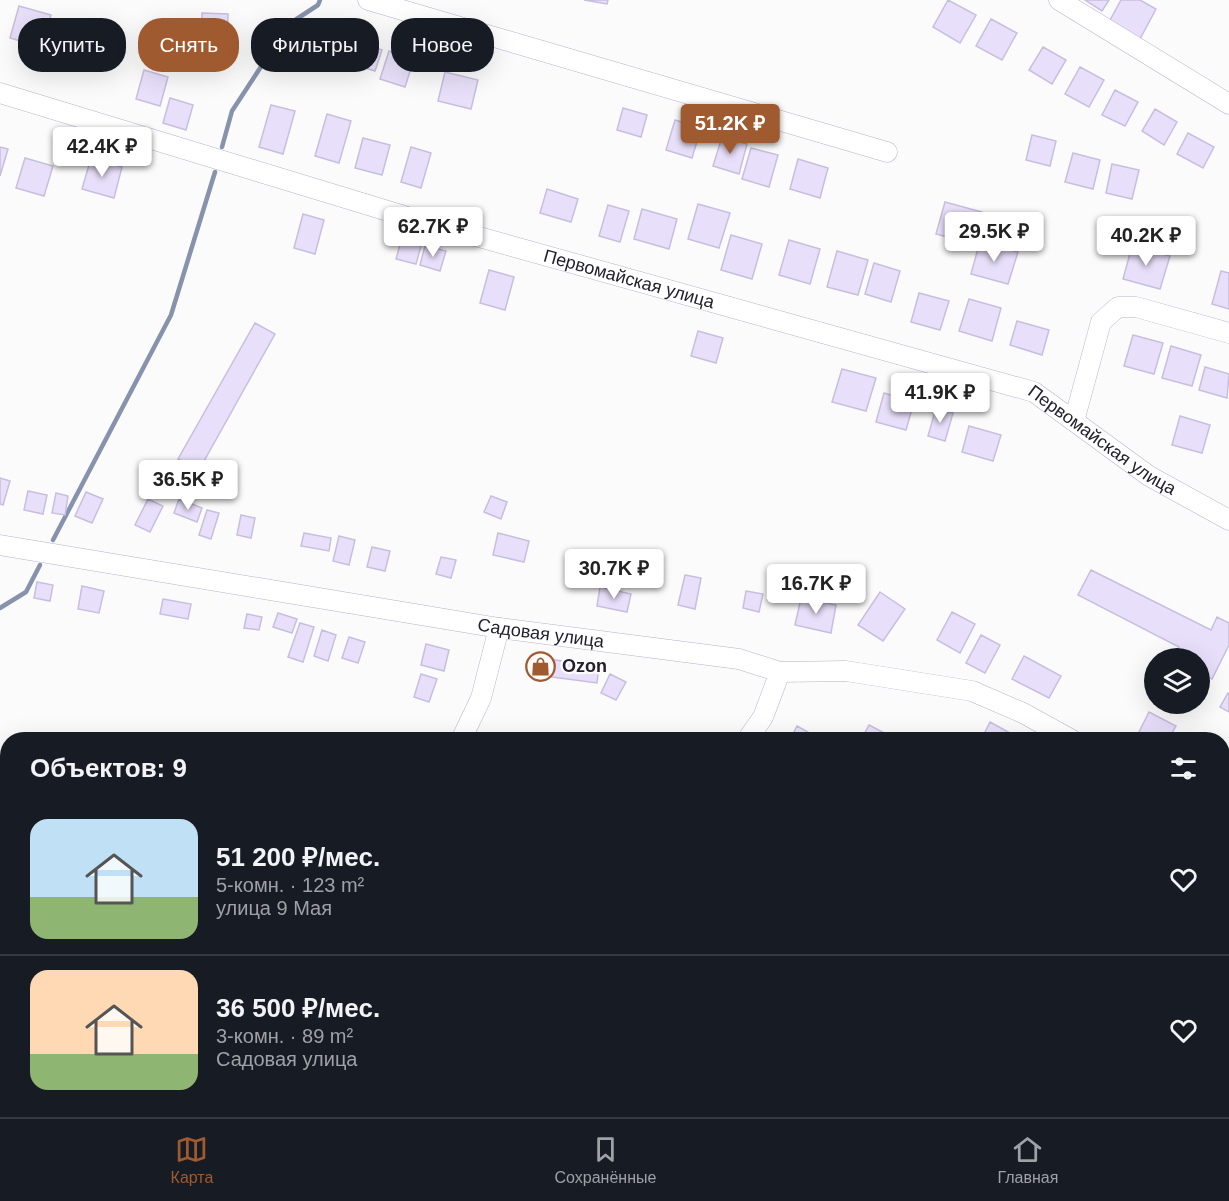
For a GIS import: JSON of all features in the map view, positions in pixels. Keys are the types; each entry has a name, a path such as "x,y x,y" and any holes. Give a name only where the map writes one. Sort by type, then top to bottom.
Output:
{"street":[{"path":"368,0 887,152"},
{"path":"1059,0 1229,104"},
{"name":"Первомайская улица","path":"0,93 411,218 1034,392 1149,476 1229,520"},
{"path":"1074,421 1101,322 1118,307 1136,307 1229,333"},
{"name":"Садовая улица","path":"0,545 499,627 739,659 780,672 846,671 972,691 1023,713 1057,732"},
{"path":"465,732 481,698 499,627"},
{"path":"753,732 763,717 780,672"}],"building":[{"path":"584,0 608,0 607,4"},
{"path":"948,0 976,15 960,43 933,27"},
{"path":"1085,0 1109,0 1102,11"},
{"path":"1121,0 1140,0 1156,9 1140,39 1109,22"},
{"path":"19,6 51,15 50,18 18,18 18,40 10,38"},
{"path":"202,13 228,14 228,18 202,18"},
{"path":"991,19 1017,33 1002,60 976,46"},
{"path":"1043,47 1066,60 1052,84 1029,70"},
{"path":"389,51 391,52 391,72 410,72 405,87 380,79"},
{"path":"1080,67 1104,80 1089,107 1065,94"},
{"path":"143,72 168,77 160,106 136,99"},
{"path":"445,72 478,80 471,109 438,101"},
{"path":"1115,90 1138,102 1125,126 1102,115"},
{"path":"170,98 193,105 186,130 163,123"},
{"path":"271,105 295,111 283,154 259,147"},
{"path":"623,108 647,115 641,137 617,130"},
{"path":"1155,109 1177,122 1164,145 1142,131"},
{"path":"327,114 351,121 339,163 315,156"},
{"path":"675,120 701,128 692,158 666,150"},
{"path":"1188,133 1214,147 1203,168 1177,154"},
{"path":"1032,135 1056,141 1050,166 1026,160"},
{"path":"722,137 747,144 739,174 713,166"},
{"path":"363,138 390,145 382,175 355,168"},
{"path":"0,147 8,149 0,176"},
{"path":"411,147 431,153 421,188 401,182"},
{"path":"751,148 778,155 769,187 742,179"},
{"path":"1073,153 1100,160 1093,189 1065,182"},
{"path":"25,158 53,166 44,196 16,188"},
{"path":"91,158 122,167 114,198 82,189"},
{"path":"798,159 828,168 820,198 790,189"},
{"path":"1112,164 1139,170 1132,199 1106,193"},
{"path":"547,189 578,199 571,222 540,213"},
{"path":"945,202 982,212 973,244 936,234"},
{"path":"698,204 730,213 719,248 688,239"},
{"path":"608,205 629,211 620,242 599,236"},
{"path":"642,209 677,219 669,249 634,239"},
{"path":"303,214 324,220 315,254 294,248"},
{"path":"731,235 762,244 752,279 721,270"},
{"path":"789,240 820,249 810,284 779,275"},
{"path":"401,241 421,246 416,264 396,259"},
{"path":"980,241 1018,252 1008,284 971,274"},
{"path":"425,246 446,251 440,271 420,265"},
{"path":"1132,246 1170,256 1160,289 1123,279"},
{"path":"837,251 868,260 858,295 827,287"},
{"path":"874,263 900,271 891,302 865,294"},
{"path":"489,270 514,277 505,310 480,303"},
{"path":"1221,271 1229,273 1229,309 1212,304"},
{"path":"919,293 949,301 940,330 911,322"},
{"path":"969,299 1001,308 992,341 959,331"},
{"path":"1017,321 1049,330 1042,355 1010,345"},
{"path":"255,323 275,334 199,470 178,459"},
{"path":"698,331 723,338 716,363 691,356"},
{"path":"1133,335 1163,343 1154,374 1124,366"},
{"path":"1171,346 1201,355 1192,386 1162,378"},
{"path":"1205,367 1229,374 1227,398 1199,390"},
{"path":"842,369 876,378 866,411 832,402"},
{"path":"884,393 914,402 906,430 876,422"},
{"path":"936,408 953,413 945,441 928,436"},
{"path":"1180,416 1210,425 1202,453 1172,445"},
{"path":"969,426 1001,435 993,461 962,452"},
{"path":"0,478 10,481 3,505 0,504"},
{"path":"28,491 47,495 43,514 24,510"},
{"path":"86,492 103,499 92,523 75,516"},
{"path":"56,493 68,496 65,515 52,513"},
{"path":"491,496 507,502 501,519 484,512"},
{"path":"148,499 163,506 150,532 135,525"},
{"path":"179,499 202,508 197,522 174,513"},
{"path":"207,510 219,513 211,539 199,535"},
{"path":"241,515 255,518 251,538 237,535"},
{"path":"304,533 331,538 329,551 301,546"},
{"path":"498,533 529,541 524,562 493,555"},
{"path":"339,536 355,540 349,565 333,561"},
{"path":"372,547 390,551 385,571 367,567"},
{"path":"441,557 456,560 451,578 436,574"},
{"path":"1091,570 1211,630 1217,617 1229,623 1229,645 1212,679 1210,678 1210,648 1178,648 1078,595"},
{"path":"685,575 701,578 695,609 678,605"},
{"path":"37,582 53,585 50,601 34,598"},
{"path":"82,586 104,591 99,613 78,609"},
{"path":"600,587 631,594 627,612 597,606"},
{"path":"746,591 763,594 759,612 743,608"},
{"path":"880,592 905,609 883,641 858,625"},
{"path":"801,598 836,605 831,633 795,625"},
{"path":"163,599 191,604 188,619 160,614"},
{"path":"952,612 975,624 960,653 937,640"},
{"path":"278,613 297,619 292,633 273,627"},
{"path":"247,614 262,617 259,630 244,628"},
{"path":"300,623 314,627 303,662 288,657"},
{"path":"322,630 336,635 328,661 314,656"},
{"path":"981,635 1000,645 985,673 966,663"},
{"path":"349,637 365,642 358,663 342,658"},
{"path":"426,644 449,650 444,671 421,665"},
{"path":"1024,656 1061,676 1049,698 1012,679"},
{"path":"533,657 599,666 597,683 530,674"},
{"path":"421,674 437,679 429,702 414,697"},
{"path":"610,674 626,682 616,700 601,693"},
{"path":"1229,694 1229,712 1220,707"},
{"path":"1148,714 1153,714 1176,726 1173,732 1139,732"},
{"path":"990,722 1008,732 985,732"},
{"path":"869,725 882,732 865,732"},
{"path":"797,726 808,732 794,732"}],"waterway":[{"path":"222,147 232,111 289,24 318,5 320,0"},
{"path":"53,540 171,315 215,172"},
{"path":"0,608 26,592 40,565"}],"place":[{"name":"Ozon","path":"541,666"}]}
